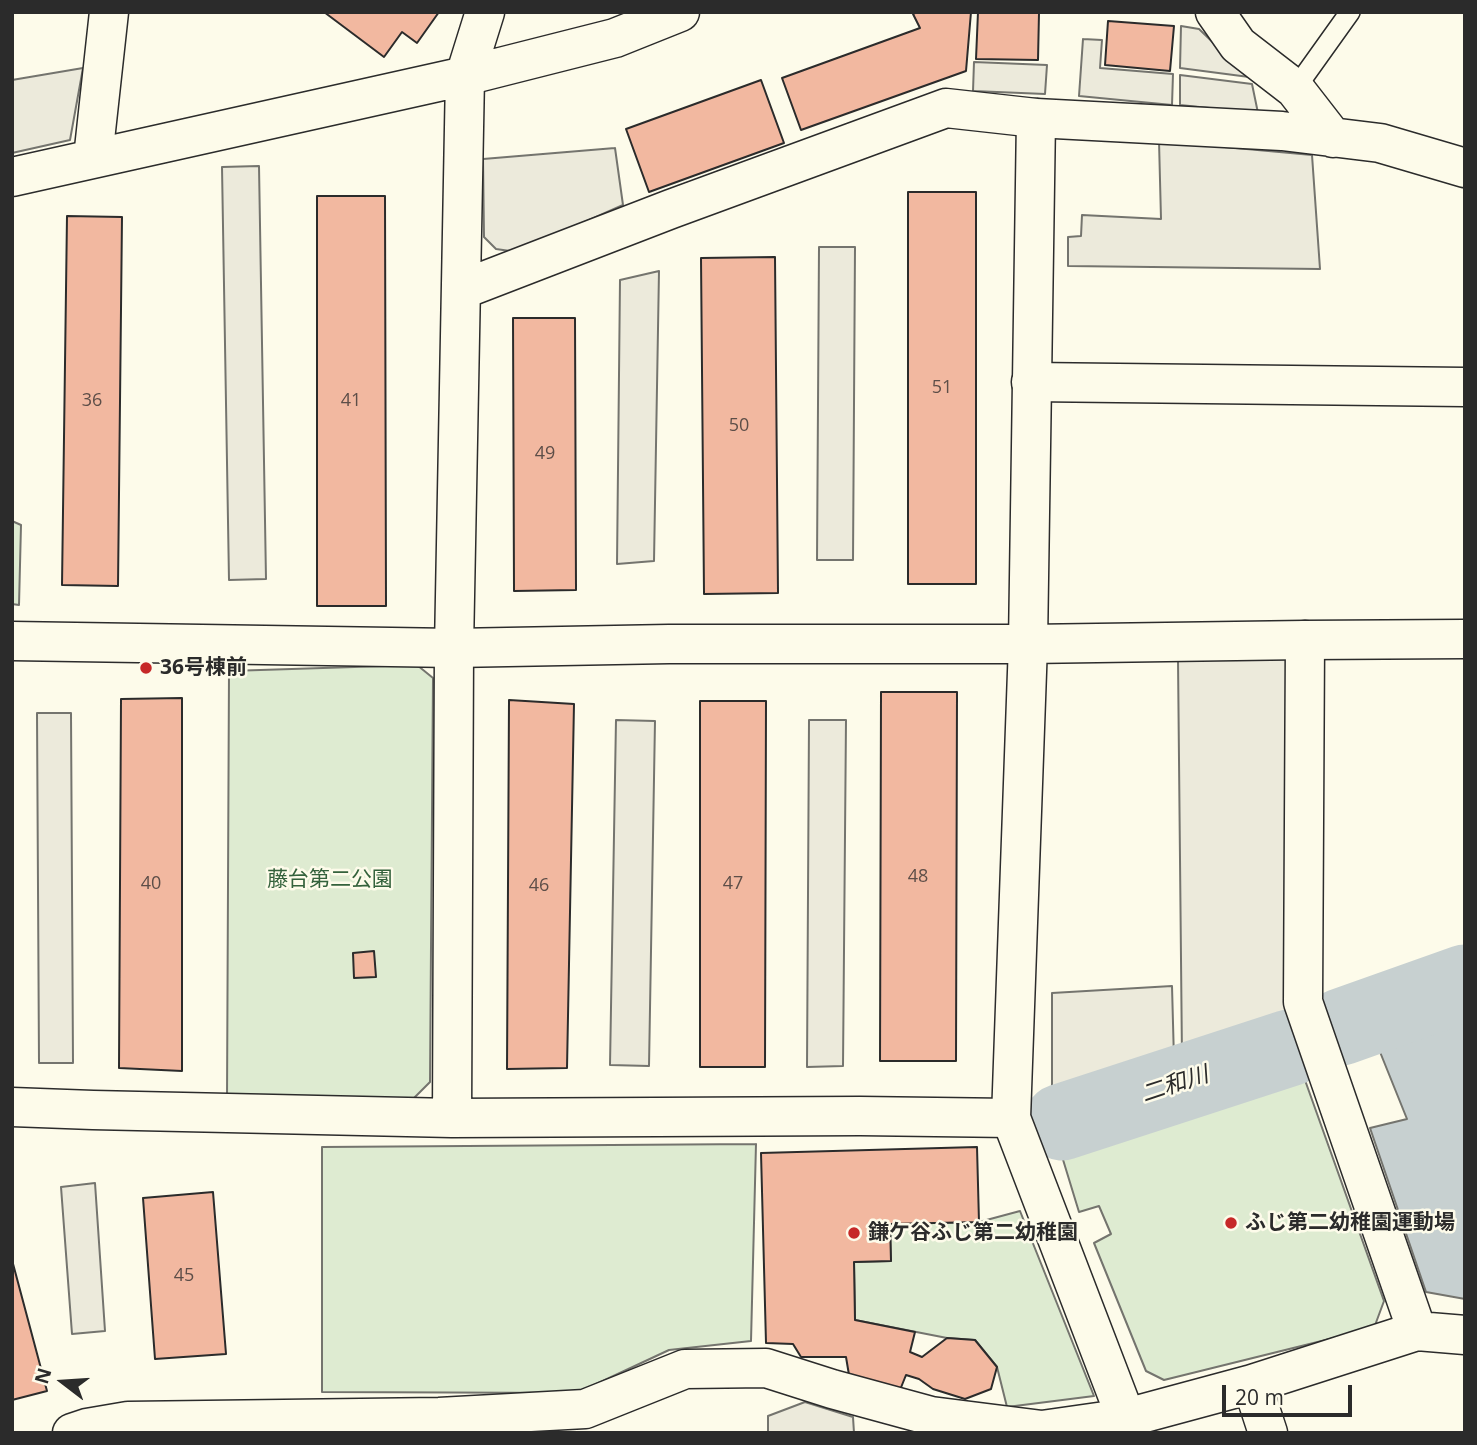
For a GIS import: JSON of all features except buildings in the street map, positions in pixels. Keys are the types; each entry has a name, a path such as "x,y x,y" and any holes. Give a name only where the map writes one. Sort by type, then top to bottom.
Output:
{"street":[{"path":"93,158 109,12"},
{"path":"452,1118 454,648 465,76 485,12"},
{"path":"12,177 465,76 614,38 680,12"},
{"path":"1215,12 1238,45 1295,89 1333,138"},
{"path":"461,290 946,108 1036,118 1282,131 1380,144 1465,168"},
{"path":"1036,118 1028,645 1011,1118 1126,1418"},
{"path":"1031,382 1465,387"},
{"path":"12,641 454,648 682,644 1028,645 1465,639"},
{"path":"1305,640 1303,1002 1417,1331"},
{"path":"12,1107 452,1118 1011,1118"},
{"path":"72,1433 128,1421 439,1417 585,1409 685,1369 766,1368 930,1416 1042,1430 1126,1418 1252,1384 1417,1331 1465,1335"},
{"path":"1252,1384 1268,1433"}],"lane":[{"path":"1295,89 1350,12"}],"green space":[{"path":"12,521 21,525 19,605 12,604"},
{"name":"藤台第二公園","path":"417,665 433,678 430,1082 414,1098 227,1098 229,671"},
{"name":"ふじ第二幼稚園運動場","path":"1296,1055 1384,1301 1374,1328 1164,1380 1146,1371 1094,1243 1111,1234 1099,1206 1079,1212 1057,1140"},
{"path":"756,1144 751,1341 669,1350 577,1393 322,1392 322,1147"},
{"path":"1020,1211 1094,1396 1007,1407 997,1367 975,1340 947,1338 855,1320 854,1262 891,1261 890,1224 979,1222"}],"shaded area":[{"path":"1181,26 1199,29 1249,77 1180,68"},
{"path":"1083,39 1102,40 1100,68 1173,74 1172,105 1079,96"},
{"path":"974,62 1047,65 1045,94 973,91"},
{"path":"83,68 70,140 12,153 12,80"},
{"path":"1180,75 1252,84 1258,113 1180,105"},
{"path":"1159,141 1312,155 1320,269 1068,266 1068,237 1081,236 1082,215 1161,219"},
{"path":"615,148 623,205 517,252 496,249 484,237 483,159"},
{"path":"259,166 266,579 229,580 222,167"},
{"path":"819,247 855,247 853,560 817,560"},
{"path":"659,271 654,561 617,564 620,280"},
{"path":"1286,658 1290,1020 1182,1059 1178,660"},
{"path":"37,713 71,713 73,1063 39,1063"},
{"path":"616,720 655,721 649,1066 610,1065"},
{"path":"809,720 846,720 843,1066 807,1067"},
{"path":"1172,986 1174,1060 1052,1095 1052,993"},
{"path":"1465,1009 1465,1299 1426,1292 1370,1128 1407,1119 1376,1042"},
{"path":"95,1183 105,1331 72,1334 61,1187"},
{"path":"805,1402 853,1417 854,1433 768,1433 768,1416"}],"waterway":[{"name":"二和川","path":"1341,1027 1465,983"},
{"name":"二和川","path":"1062,1122 1289,1048"}],"place":[{"name":"36号棟前","path":"146,668"},
{"name":"ふじ第二幼稚園運動場","path":"1231,1223"},
{"name":"鎌ケ谷ふじ第二幼稚園","path":"854,1233"}]}
